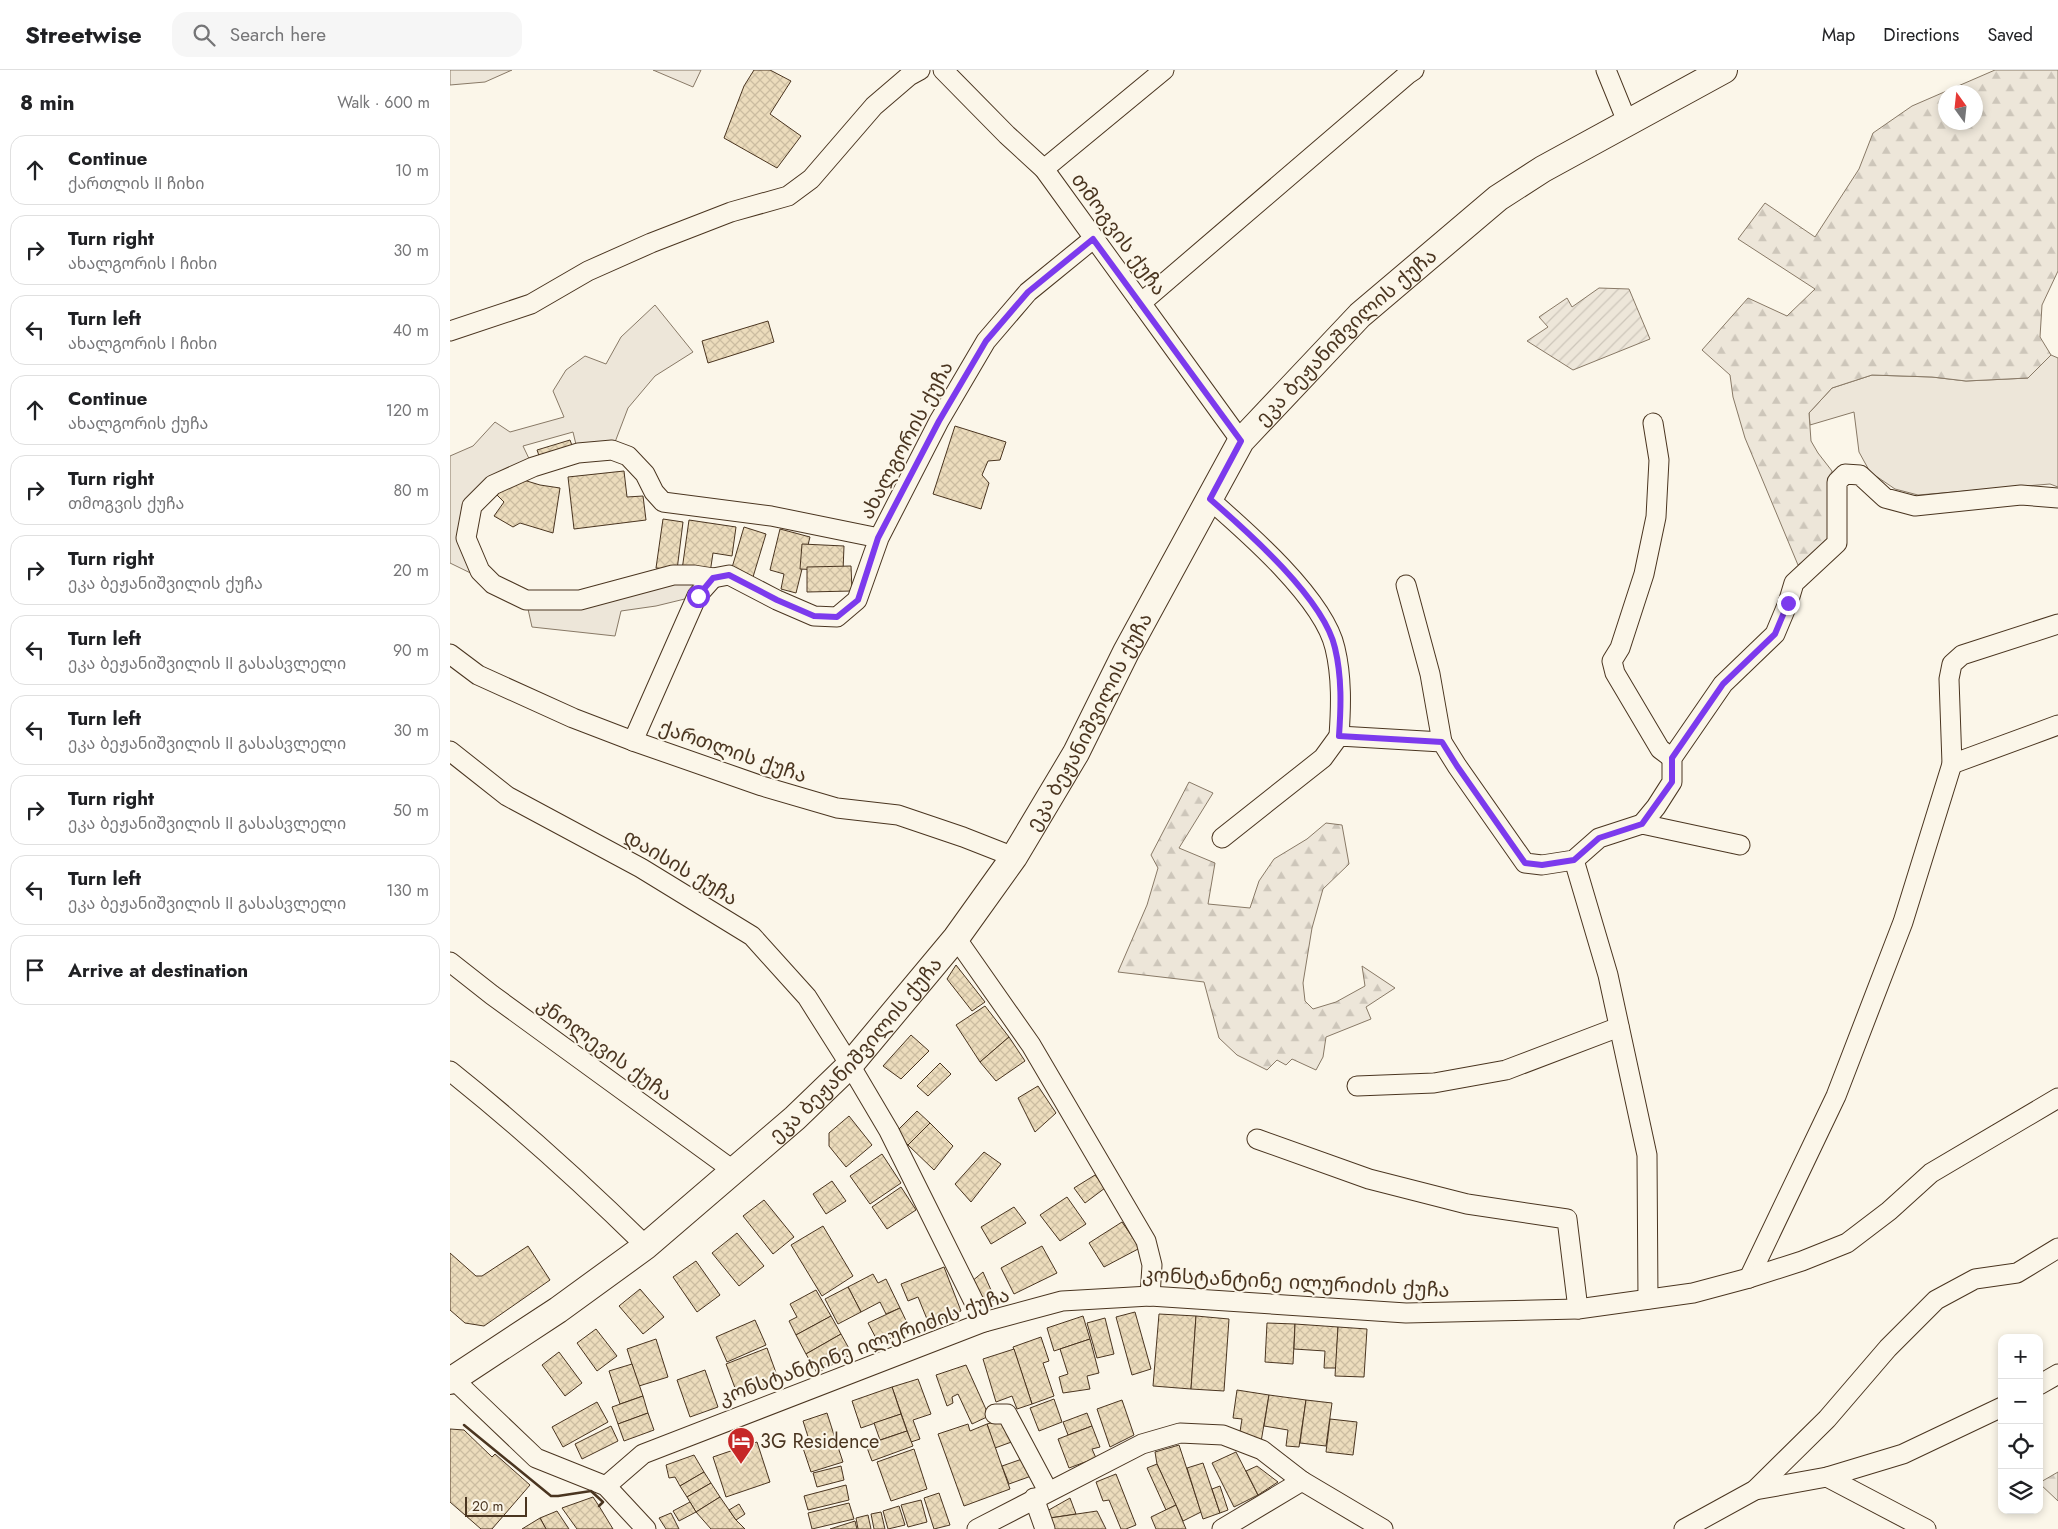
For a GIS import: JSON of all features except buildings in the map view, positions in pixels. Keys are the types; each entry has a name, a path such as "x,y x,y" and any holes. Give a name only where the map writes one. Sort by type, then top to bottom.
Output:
{"street":[{"path":"450,331 531,304 588,271 651,243 730,212 788,196 811,180 874,106 909,76 920,70"},
{"name":"თმოგვის ქუჩა","path":"943,70 1044,169 1241,441"},
{"path":"1044,169 1164,70"},
{"path":"1141,303 1414,70"},
{"path":"1606,70 1628,124"},
{"name":"ეკა ბეჟანიშვილის ქუჩა","path":"451,1379 573,1299 646,1246 795,1118 850,1065 956,938 1014,857 1076,753 1126,652 1241,441 1360,315 1498,198 1543,169 1724,70"},
{"name":"ახალგორის ქუჩა","path":"713,578 694,575 672,575 580,600 526,600 493,584 480,571 466,538 472,506 493,485 533,467 578,453 612,450 628,456 645,474 654,492 663,502 771,516 878,538 939,421 986,341 1028,292 1093,239"},
{"path":"1653,423 1659,460 1656,517 1644,574 1620,648 1612,661 1615,673 1660,749 1672,758"},
{"path":"1642,824 1672,782 1672,758 1723,684 1775,634 1794,583 1837,542 1837,482 1845,474 1860,475 1884,498 1915,506 2021,495 2058,498"},
{"path":"1210,499 1253,536 1319,611 1335,647 1341,704 1339,736 1323,758 1222,838"},
{"path":"633,741 698,596 713,578 729,575 777,600 814,616 837,617 858,600 878,538"},
{"path":"1406,585 1430,674 1442,742 1525,863 1542,865 1574,860 1599,838 1642,824 1740,845"},
{"path":"1749,1278 1836,1096 1903,922 1952,764 1949,679 1952,664 1962,655 2058,624"},
{"name":"ქართლის ქუჩა","path":"450,654 478,675 573,718 633,741 762,786 838,808 898,815 1014,857"},
{"path":"1952,764 2058,725"},
{"path":"1339,736 1442,742"},
{"name":"დაისის ქუჩა","path":"450,751 507,796 641,868 752,936 807,997 850,1065 889,1131 984,1322"},
{"path":"1574,860 1608,975 1647,1155 1648,1299"},
{"path":"956,938 1031,1045 1146,1241 1152,1265 1150,1296"},
{"name":"კნოლევის ქუჩა","path":"450,962 492,995 734,1170"},
{"path":"1357,1086 1434,1083 1506,1070 1620,1027"},
{"path":"450,1071 584,1185 646,1246"},
{"name":"კონსტანტინე ილურიძის ქუჩა","path":"606,1486 644,1454 984,1322 1062,1301 1150,1296 1406,1313 1578,1310 1693,1293 1802,1261 1847,1243 1889,1211 1931,1173 2058,1098"},
{"path":"1257,1139 1369,1178 1458,1202 1567,1219 1578,1310"},
{"path":"1684,1529 1755,1490 1827,1419 1888,1348 1936,1300 1975,1279 2018,1273 2058,1248"},
{"path":"2043,1383 2058,1374"},
{"path":"451,1379 536,1458 606,1486 646,1529"},
{"path":"1755,1490 1827,1477 1903,1454 1998,1409"},
{"path":"995,1414 1006,1414 1041,1495 1045,1529"},
{"path":"977,1529 1142,1444 1180,1433 1223,1435 1262,1450 1302,1480 1383,1529"},
{"path":"1827,1477 1926,1529"},
{"path":"1222,1529 1302,1480"}],"green space":[{"path":"450,70 512,70 485,82 450,85"},
{"path":"653,70 701,70 693,87"},
{"path":"1995,70 2058,70 2058,271 2042,305 2040,337 2051,355 2028,378 1966,381 1932,377 1872,375 1832,388 1809,413 1811,441 1832,471 1833,541 1798,565 1745,438 1733,397 1730,375 1702,350 1748,298 1787,316 1815,289 1738,239 1765,203 1815,237 1859,169 1873,133 1912,106 1938,95 1938,130 1983,130 1983,85 1960,85"},
{"path":"1599,288 1629,289 1650,339 1573,370 1527,341 1548,327 1539,317 1567,298 1572,307"},
{"path":"655,305 693,352 655,376 628,408 612,450 578,453 573,432 523,446 533,467 493,485 466,538 493,584 450,563 450,456 473,446 495,422 510,432 564,417 553,391 566,370 585,356 606,364 621,337"},
{"path":"2051,355 2058,358 2058,487 2050,484 1918,495 1895,489 1870,472 1859,452 1854,412 1810,425 1809,413 1832,388 1872,375 1932,377 1966,381 2028,378"},
{"path":"694,575 697,596 656,606 621,611 615,636 532,627 526,600"},
{"path":"1189,782 1213,793 1179,848 1215,863 1208,904 1250,908 1259,881 1274,859 1307,839 1326,823 1342,825 1349,864 1323,889 1312,928 1303,983 1305,1001 1313,1009 1336,1002 1365,986 1362,966 1395,988 1366,1007 1371,1019 1326,1037 1323,1057 1316,1070 1292,1059 1286,1065 1277,1060 1267,1070 1237,1055 1219,1038 1204,982 1118,972 1147,905 1158,868 1151,855"},
{"path":"2058,1472 2058,1501 2043,1487 2043,1481"}],"wall":[{"path":"464,1425 551,1496 591,1491 603,1502 599,1506"}],"place":[{"name":"3G Residence","path":"741,1465"}],"route":[{"path":"698,596 713,578 729,575 777,600 814,616 837,617 858,600 878,538 898,503 939,421 986,341 1028,292 1093,239 1241,441 1210,499 1253,536 1319,611 1335,647 1341,704 1339,736 1442,742 1525,863 1542,865 1574,860 1599,838 1642,824 1656,807 1672,782 1672,758 1723,684 1775,634 1788,603"}]}
